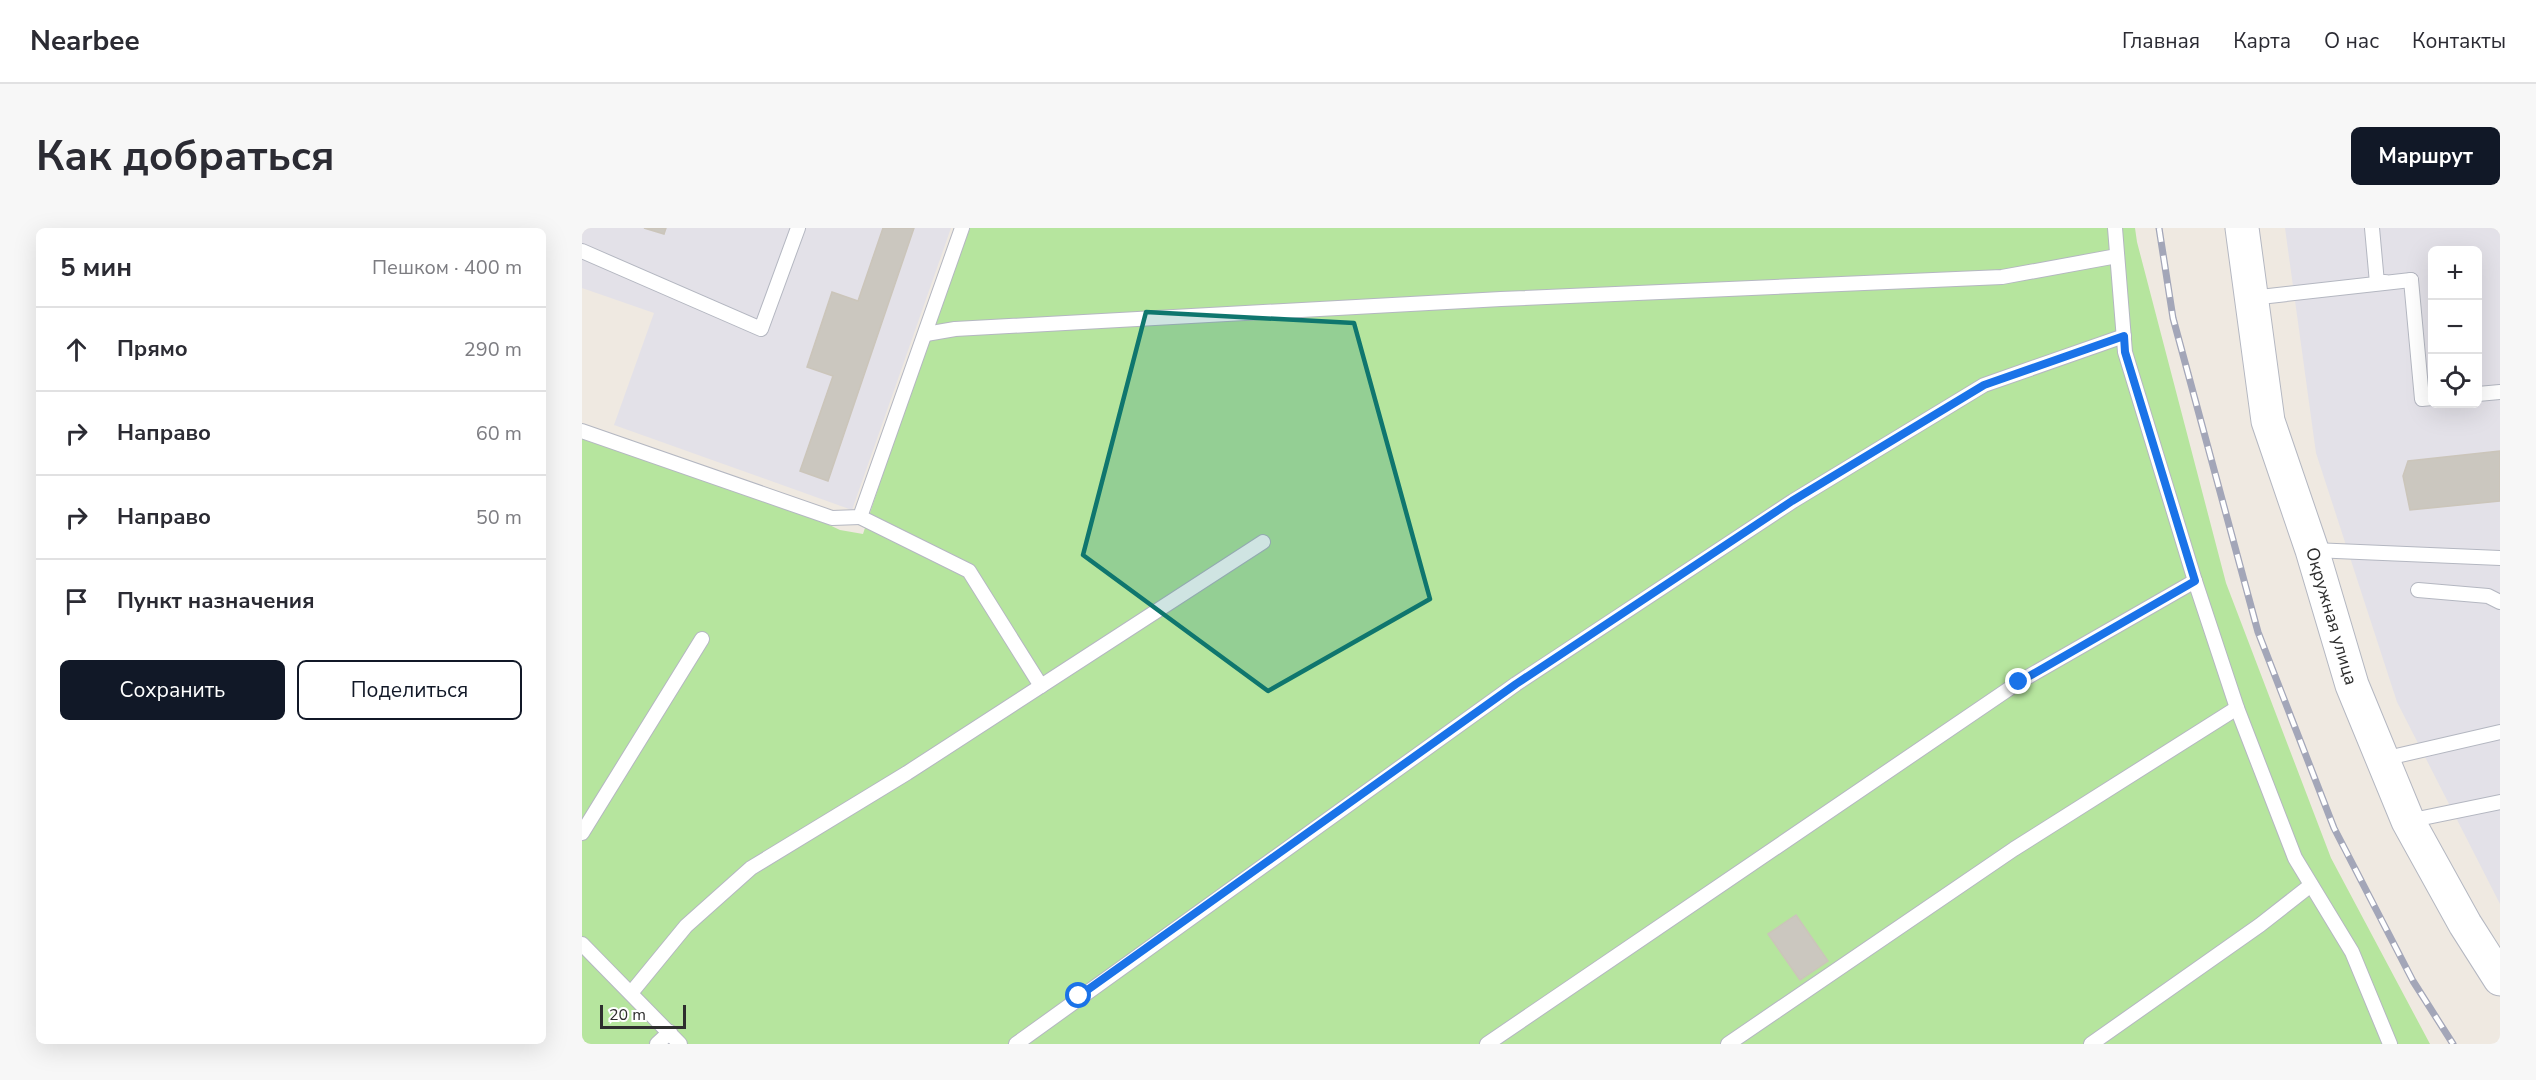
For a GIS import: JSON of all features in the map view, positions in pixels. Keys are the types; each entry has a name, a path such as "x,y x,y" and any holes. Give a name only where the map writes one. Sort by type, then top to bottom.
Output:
{"main road":[{"name":"Окружная улица","path":"2242,228 2268,421 2312,550 2352,685 2408,821 2465,924 2500,979"}],"lane":[{"path":"582,251 761,329 798,228"},
{"path":"860,517 962,228"},
{"path":"2115,228 2125,352 2195,581 2237,708 2295,858 2352,952 2390,1044"},
{"path":"2372,228 2377,283 2411,280"},
{"path":"926,334 955,328 1501,299 2002,277 2117,256"},
{"path":"2251,298 2411,280"},
{"path":"2411,280 2422,399 2428,398"},
{"path":"1016,1044 1516,684 1792,501 1984,385 2124,336"},
{"path":"2482,394 2500,392"},
{"path":"582,431 832,518 860,517 969,571 1041,686"},
{"path":"631,993 686,926 751,868 907,773 1263,542"},
{"path":"2312,550 2500,558"},
{"path":"1486,1044 2019,682 2195,581"},
{"path":"2418,590 2488,596 2500,602"},
{"path":"582,833 702,639"},
{"path":"1728,1044 2014,849 2237,708"},
{"path":"2382,759 2500,732"},
{"path":"2408,821 2500,802"},
{"path":"2091,1044 2260,926 2311,885"},
{"path":"582,944 680,1044"},
{"path":"657,1044 670,1032"}],"highlighted area":[{"path":"1146,312 1354,323 1430,599 1268,691 1083,555"}],"shaded area":[{"path":"582,228 951,228 852,510 614,425 654,313 582,288"},
{"path":"2285,228 2500,228 2500,904 2397,702 2316,453"}],"green space":[{"path":"970,228 2135,228 2226,583 2331,858 2430,1044 582,1044 582,439 808,515 840,530 863,534 924,350"}],"building":[{"path":"644,228 666,228 664,234"},
{"path":"883,228 914,228 828,481 800,471 833,376 807,367 832,292 858,301"},
{"path":"2500,451 2500,501 2410,510 2403,476 2408,461"},
{"path":"1796,915 1828,961 1800,980 1768,934"}],"railway":[{"path":"2159,228 2173,318 2258,632 2334,828 2413,981 2453,1044"}],"route":[{"path":"1079,996 1516,684 1792,501 1984,385 2124,336 2125,352 2195,581 2019,682"}]}
